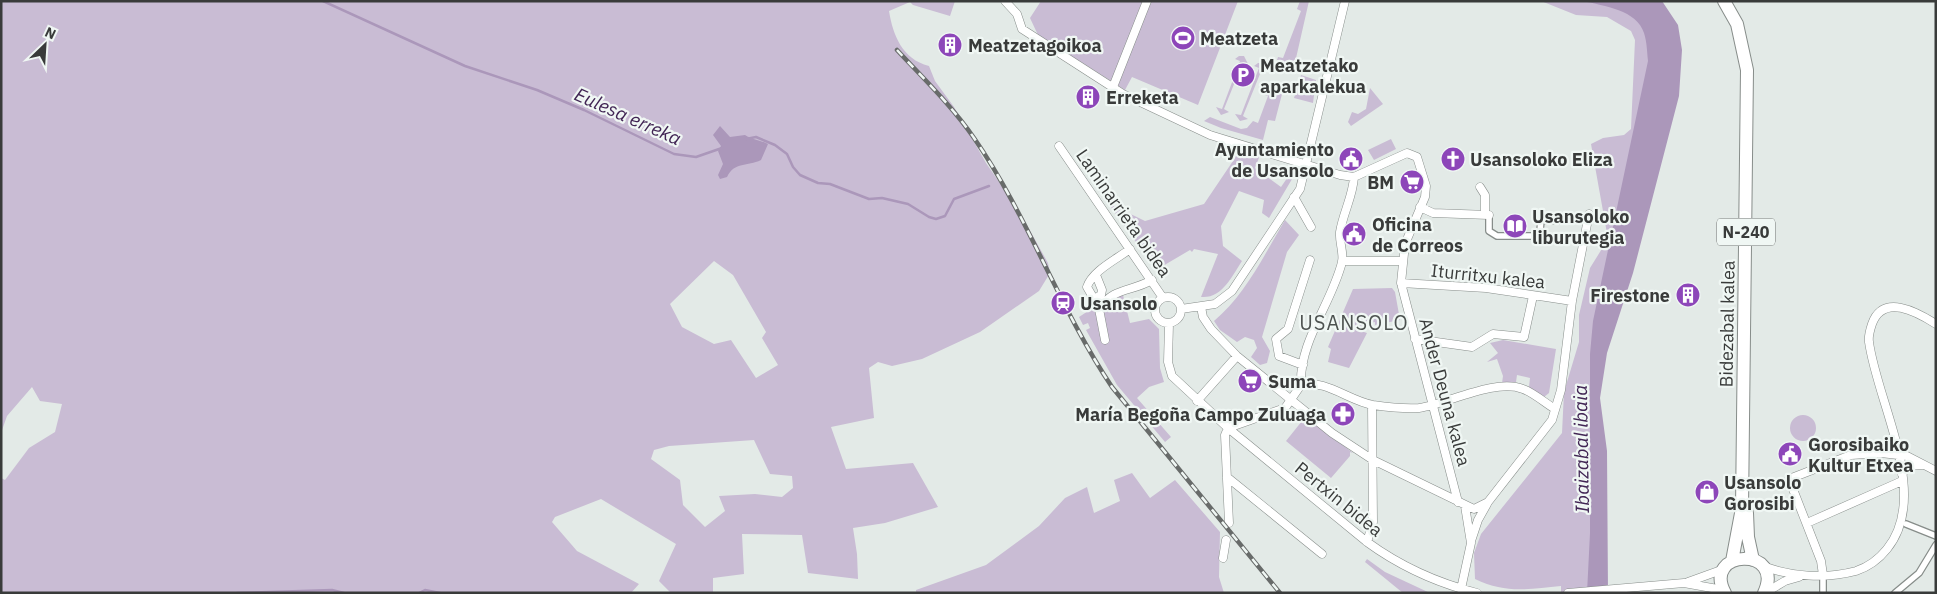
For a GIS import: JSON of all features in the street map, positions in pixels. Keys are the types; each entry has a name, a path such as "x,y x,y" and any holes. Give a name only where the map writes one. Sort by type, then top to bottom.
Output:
{"highway":[{"name":"Bidezabal kalea","path":"1724,1 1737,24 1747,70 1742,508 1728,565"},
{"name":"N-240","path":"1743,467 1748,537 1757,562 1767,580 1764,593"},
{"path":"1728,565 1746,558 1757,562"},
{"name":"N-240","path":"1724,592 1721,576 1728,565"}],"street":[{"path":"1005,1 1017,14 1022,29 1113,87 1210,135 1354,177 1353,190 1340,232 1342,261 1310,338 1303,365 1301,385 1285,408 1227,431 1229,523"},
{"path":"1113,87 1147,1"},
{"path":"1182,309 1201,307 1223,300 1232,291 1300,188 1305,175 1305,164 1345,1"},
{"name":"Laminarrieta bidea","path":"1059,146 1164,298"},
{"name":"Ander Deuna kalea","path":"1354,177 1407,152 1412,153 1416,157 1426,186 1425,197 1410,228 1402,261 1401,283 1432,405 1462,504 1471,543"},
{"path":"1480,187 1485,195 1489,231 1497,236 1535,236 1540,231 1540,220 1570,221"},
{"path":"1294,198 1311,227"},
{"path":"1420,207 1433,213 1487,215"},
{"path":"1469,533 1474,521 1486,504 1552,420 1560,390 1572,301 1589,214"},
{"path":"1096,275 1130,249"},
{"path":"1303,365 1278,356 1276,339 1288,328 1310,260"},
{"path":"1342,261 1402,261"},
{"path":"1105,340 1099,309 1104,302 1116,292 1142,286 1152,280"},
{"name":"Iturritxu kalea","path":"1401,283 1486,288 1572,301"},
{"path":"1415,339 1472,347 1493,334 1524,337 1532,296"},
{"path":"1164,298 1175,299 1182,309 1179,318 1169,324 1161,321 1155,315 1157,303 1164,298"},
{"path":"1201,307 1205,320 1237,356 1332,433 1373,460 1462,504 1474,509 1486,504"},
{"path":"1807,523 1902,478 1908,466 1869,343 1874,318 1880,311 1893,307 1905,308 1936,324"},
{"name":"Pertxin bidea","path":"1169,324 1168,362 1172,376 1227,431 1366,542 1410,568 1460,589 1477,593"},
{"path":"1198,401 1237,356"},
{"path":"1301,385 1309,383 1342,392 1372,405 1418,408 1472,392 1504,387 1522,388 1556,409"},
{"path":"1366,542 1373,522 1372,405"},
{"path":"1823,593 1821,561 1789,481 1791,478 1851,455 1881,453 1904,456 1936,471"},
{"path":"1757,562 1787,574 1823,578 1860,570 1878,559 1896,535 1901,523 1904,497 1902,478 1904,456"},
{"path":"1908,466 1922,465"},
{"path":"1227,477 1322,554"},
{"path":"1460,589 1478,520 1486,504"},
{"path":"1906,524 1936,536"},
{"path":"1223,558 1226,540"},
{"path":"1895,593 1919,573 1936,545"},
{"path":"1684,583 1728,565"},
{"path":"1764,593 1785,581 1806,575"},
{"path":"1568,593 1620,587 1684,583 1724,592"}],"shaded area":[{"path":"1,1 955,1 950,16 913,5 910,2 889,11 893,29 900,45 906,52 920,63 929,66 935,81 954,107 986,163 1019,211 1048,263 1050,273 1039,291 980,332 922,359 892,366 878,362 869,368 874,418 831,427 846,469 913,463 938,507 885,523 853,528 858,579 808,573 802,535 742,534 744,574 713,578 713,593 671,593 659,581 676,544 601,499 555,517 552,522 577,551 639,584 631,593 1,593 1,478 5,480 29,448 55,432 62,404 40,401 32,387 7,416 1,433","holes":["714,261 733,275 766,332 762,338 778,365 756,378 731,340 714,344 682,327 670,304","754,440 770,474 792,476 793,488 782,497 755,494 719,496 725,511 705,527 683,505 680,480 651,459 654,450 669,446"]},
{"path":"1041,1 1238,1 1198,105 1132,77 1125,90 1038,35 1030,18"},
{"path":"1300,1 1309,1 1294,67 1277,60 1278,57 1283,58 1301,11 1297,9"},
{"path":"1541,1 1657,1 1656,144 1590,356 1595,593 1561,593 1561,586 1507,589 1475,579 1474,553 1481,534 1562,433 1564,392 1579,342 1579,315 1590,268 1608,239 1591,144 1603,138 1624,135 1631,129 1635,40 1631,31 1607,17 1576,15"},
{"path":"1583,1 1662,1 1678,25 1682,50 1679,96 1633,273 1607,353 1600,398 1607,451 1608,593 1587,593 1590,533 1590,354 1593,321 1648,61 1644,33 1634,19 1619,10"},
{"path":"1239,56 1244,56 1248,64 1243,62 1224,109 1229,112 1221,115 1216,107 1222,109 1240,61 1235,59"},
{"path":"1258,63 1263,63 1267,70 1262,69 1243,116 1248,119 1240,121 1235,114 1241,115 1259,68 1254,66"},
{"path":"1301,75 1316,80 1313,103 1294,98"},
{"path":"1370,88 1383,104 1351,126 1348,122 1352,112 1358,114 1366,109"},
{"path":"1267,90 1282,94 1275,121 1268,120 1263,140 1204,121 1210,117 1241,129 1247,128 1253,121 1258,123 1268,96 1265,95"},
{"path":"720,126 730,137 745,135 768,144 761,160 738,166 727,177 720,179 718,175 723,164 718,151 721,146 713,135"},
{"path":"1391,139 1396,149 1374,160 1368,150"},
{"path":"1239,148 1260,155 1255,168 1281,187 1292,171 1295,174 1269,218 1262,213 1264,200 1239,191 1221,226 1223,246 1242,261 1221,290 1208,297 1201,297 1218,254 1194,249 1192,252 1190,250 1156,270 1108,203 1145,221 1204,204 1235,158"},
{"path":"1285,220 1299,235 1287,252 1262,337 1270,351 1267,363 1260,365 1251,357 1257,348 1254,340 1245,337 1237,342 1220,330 1214,321 1236,299 1262,260"},
{"path":"1392,288 1395,292 1400,320 1375,325 1375,322 1366,326 1364,332 1367,333 1349,368 1328,362 1331,349 1328,347 1353,289"},
{"path":"1123,295 1130,323 1149,319 1159,329 1160,368 1164,382 1149,387 1137,398 1171,437 1165,442 1117,385 1086,330 1090,328 1088,323 1083,325 1079,317 1111,296"},
{"path":"1503,340 1556,349 1549,393 1544,397 1529,387 1530,378 1517,375 1516,382 1502,383 1503,376 1497,359 1487,362 1498,353 1490,343"},
{"path":"1803,415 1812,419 1816,428 1812,437 1803,441 1794,437 1790,428 1794,419"},
{"path":"1306,416 1353,453 1350,452 1350,456 1331,478 1286,441"},
{"path":"1132,473 1150,498 1175,480 1220,532 1219,577 1224,593 916,593 916,590 986,565 1039,526 1065,498 1087,487 1094,513 1120,501 1114,480"},
{"path":"1367,559 1385,572 1430,593 1403,593 1365,562"}],"waterway":[{"name":"Eulesa erreka","path":"323,1 465,66 537,90 584,110 674,154 696,157 722,148"},
{"name":"Eulesa erreka","path":"746,139 756,137 775,145 787,154 793,167 800,175 818,183 830,184 869,199 882,198 908,204 929,217 936,219 945,216 954,199 989,186"},
{"path":"237,593 332,590 344,593"},
{"path":"419,593 425,590 440,593"}],"railway":[{"path":"897,50 937,92 974,138 1011,199 1076,326 1112,387 1280,593"}],"place":[{"name":"Meatzeta","path":"1183,38"},
{"name":"Meatzetagoikoa","path":"950,45"},
{"name":"Meatzetako aparkalekua","path":"1243,75"},
{"name":"Erreketa","path":"1088,97"},
{"name":"Ayuntamiento de Usansolo","path":"1351,159"},
{"name":"Usansoloko Eliza","path":"1453,159"},
{"name":"BM","path":"1412,182"},
{"name":"Usansoloko liburutegia","path":"1515,226"},
{"name":"Oficina de Correos","path":"1354,234"},
{"name":"Firestone","path":"1688,295"},
{"name":"Usansolo","path":"1063,303"},
{"name":"Suma","path":"1250,381"},
{"name":"María Begoña Campo Zuluaga","path":"1343,414"},
{"name":"Gorosibaiko Kultur Etxea","path":"1790,454"},
{"name":"Usansolo Gorosibi","path":"1707,492"}],"district":[{"name":"USANSOLO","path":"1354,322"}],"water label":[{"name":"Ibaizabal ibaia","path":"1581,449"}]}
